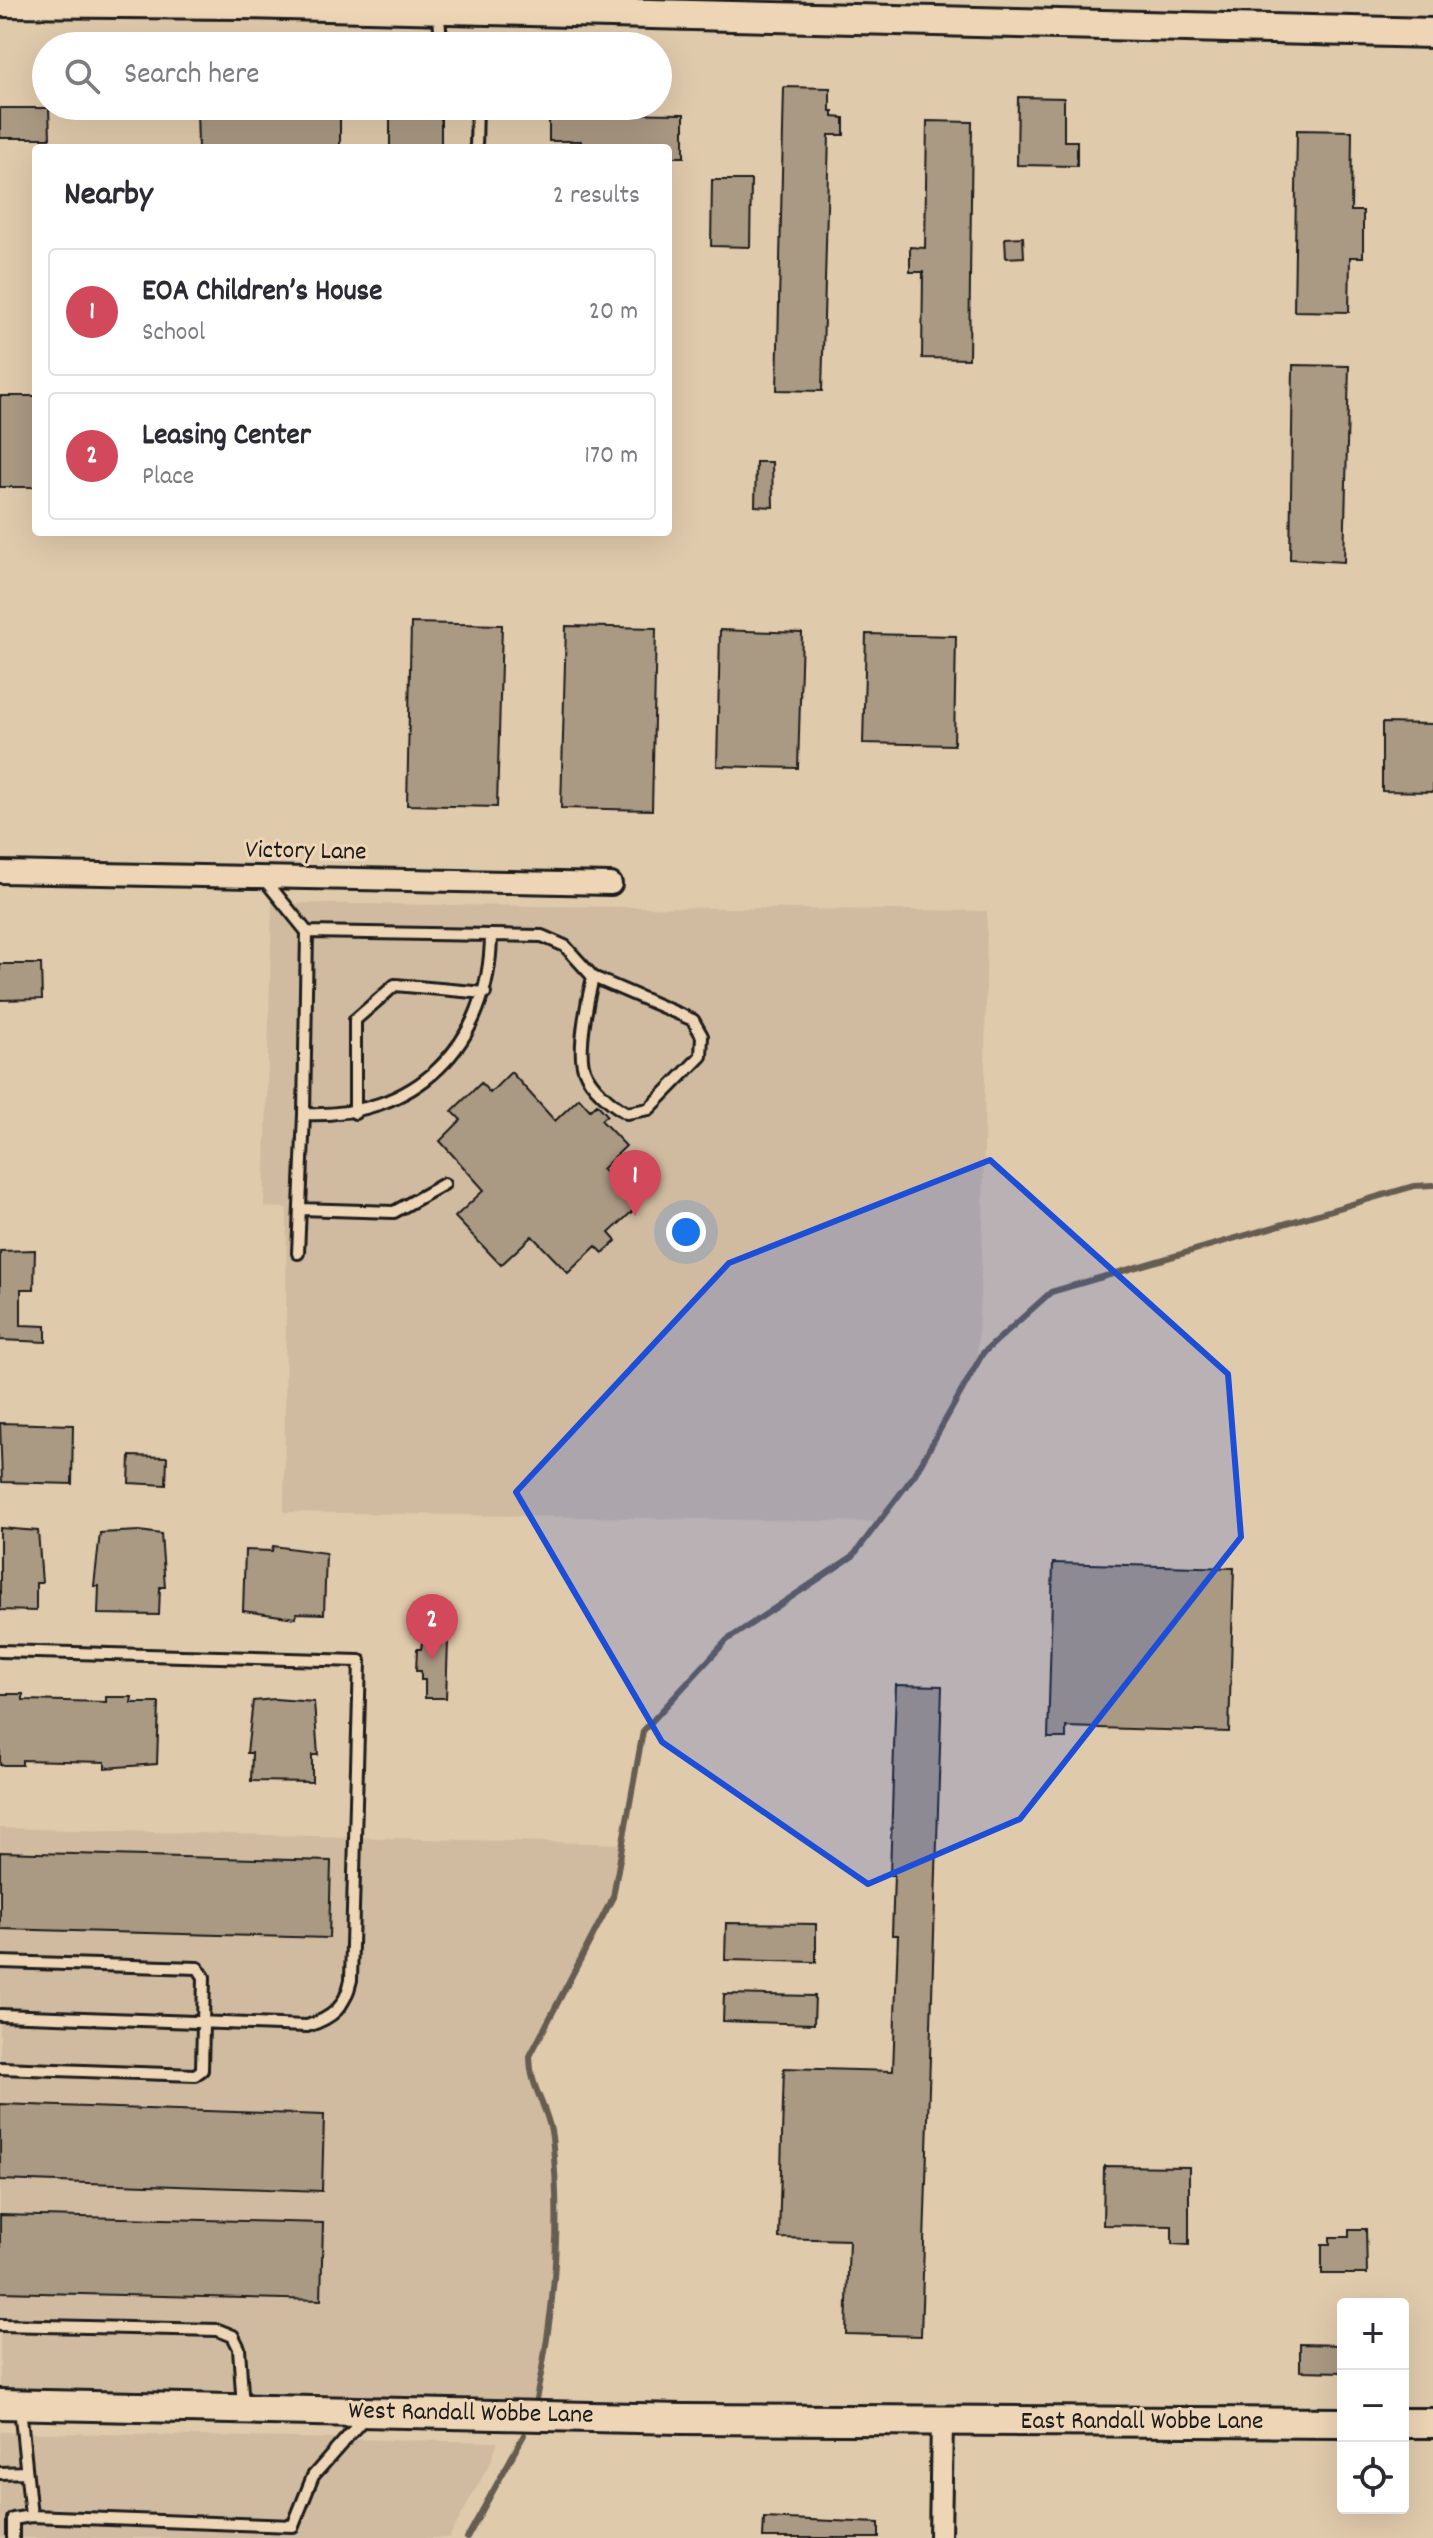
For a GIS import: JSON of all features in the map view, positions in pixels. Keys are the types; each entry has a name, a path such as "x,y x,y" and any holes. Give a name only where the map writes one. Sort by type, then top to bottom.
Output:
{"street":[{"path":"0,2 240,2 1433,33"},
{"name":"Victory Lane","path":"0,872 611,884"},
{"name":"West Randall Wobbe Lane","path":"10,2405 942,2421"},
{"path":"940,2538 942,2421"},
{"name":"East Randall Wobbe Lane","path":"942,2421 1337,2423"},
{"path":"1409,2423 1433,2423"}],"lane":[{"path":"438,9 440,32"},
{"path":"476,144 477,120"},
{"path":"262,877 307,932 298,1253"},
{"path":"307,932 542,936 565,946 593,977 693,1020 702,1036 701,1056 649,1109 627,1113 612,1105 584,1069 585,1012 593,977"},
{"path":"304,1114 355,1113 384,1104 422,1082 452,1052 473,1024 485,993 491,935"},
{"path":"355,1113 355,1020 395,985 485,993"},
{"path":"300,1209 394,1212 444,1184"},
{"path":"0,1651 360,1661 351,1980 347,1996 325,2020 307,2026 0,2015"},
{"path":"0,1962 198,1968 204,1977 202,2070 195,2075 0,2068"},
{"path":"0,2325 218,2330 233,2336 239,2348 244,2409"},
{"path":"10,2405 26,2472 31,2516"},
{"path":"13,2538 13,2519 31,2516 293,2526 313,2476 370,2412"},
{"path":"0,2473 26,2472"}],"highlighted area":[{"path":"990,1160 1228,1374 1241,1537 1020,1819 868,1884 662,1742 516,1492 729,1263"}],"shaded area":[{"path":"272,903 987,911 983,1224 977,1364 915,1474 879,1522 284,1512 287,1208 264,1207"},
{"path":"0,1828 623,1844 613,1897 530,2056 530,2079 550,2120 554,2154 553,2277 548,2343 535,2404 0,2404"},
{"path":"0,2432 498,2442 491,2461 449,2538 0,2538"}],"building":[{"path":"784,87 830,88 830,111 833,111 833,117 844,118 844,135 829,135 822,391 777,390"},
{"path":"1018,97 1064,98 1064,141 1077,141 1077,166 1017,165"},
{"path":"0,108 32,108 32,120 49,120 50,138 0,138"},
{"path":"672,114 684,114 684,157 672,157 672,144 549,141 549,120 672,120"},
{"path":"197,120 340,120 340,144 198,144"},
{"path":"390,120 441,120 441,144 390,144"},
{"path":"927,121 972,122 969,359 922,358 923,272 910,272 910,247 925,248"},
{"path":"1297,130 1352,131 1351,211 1363,211 1363,257 1350,257 1349,312 1294,311"},
{"path":"712,180 751,180 750,247 711,246"},
{"path":"1023,237 1024,257 1006,258 1005,238"},
{"path":"1293,365 1349,366 1344,562 1290,559"},
{"path":"0,396 32,396 32,487 0,487"},
{"path":"756,462 772,462 773,507 755,506"},
{"path":"411,623 502,625 497,807 407,805"},
{"path":"566,626 656,628 652,810 561,808"},
{"path":"720,630 802,633 798,768 717,766"},
{"path":"866,634 956,636 954,745 863,743"},
{"path":"1382,723 1433,724 1433,792 1382,791"},
{"path":"0,964 41,964 42,999 0,1000"},
{"path":"511,1072 555,1121 579,1098 590,1110 597,1104 607,1115 601,1120 626,1146 602,1169 638,1206 609,1233 616,1241 603,1253 596,1246 568,1273 532,1236 501,1265 455,1217 484,1190 440,1141 461,1120 452,1111 481,1083 490,1093"},
{"path":"35,1250 34,1289 21,1289 21,1325 46,1326 46,1342 0,1340 0,1251"},
{"path":"0,1423 73,1425 72,1484 2,1482"},
{"path":"130,1456 167,1457 166,1485 129,1483"},
{"path":"0,1528 38,1531 42,1583 36,1583 36,1611 0,1610"},
{"path":"139,1531 161,1534 165,1587 160,1587 159,1615 98,1614 99,1586 94,1586 100,1533"},
{"path":"273,1546 326,1553 324,1614 296,1613 296,1618 243,1611 245,1550 272,1551"},
{"path":"1053,1563 1234,1568 1229,1732 1066,1727 1066,1738 1048,1738"},
{"path":"427,1612 449,1613 446,1698 425,1698 425,1680 421,1680 421,1671 416,1671 417,1649 421,1649"},
{"path":"896,1685 942,1686 921,2336 846,2334 849,2240 779,2238 784,2068 893,2071 898,1935 892,1935 894,1875 890,1875"},
{"path":"0,1694 23,1694 23,1700 106,1702 106,1697 132,1697 131,1703 159,1703 157,1764 105,1768 105,1762 22,1760 22,1765 0,1765"},
{"path":"253,1701 314,1702 318,1755 312,1755 312,1782 251,1781 252,1753 247,1753"},
{"path":"0,1852 331,1861 329,1938 0,1929"},
{"path":"726,1923 816,1924 816,1962 725,1960"},
{"path":"724,1994 815,1996 814,2024 723,2021"},
{"path":"0,2104 324,2115 322,2191 0,2180"},
{"path":"1104,2166 1189,2167 1189,2245 1172,2244 1172,2226 1103,2225"},
{"path":"0,2215 323,2223 321,2300 0,2292"},
{"path":"1349,2229 1366,2229 1367,2274 1322,2274 1322,2244 1330,2244 1330,2237 1349,2237"},
{"path":"1300,2344 1337,2345 1337,2372 1300,2371"},
{"path":"764,2518 879,2523 879,2538 763,2538"}],"waterway":[{"path":"535,2404 551,2304 556,2204 552,2137 533,2078 530,2056 613,1897 643,1731 727,1640 853,1556 915,1474 983,1353 1051,1292 1414,1186 1433,1185"},
{"path":"467,2538 524,2435"}],"place":[{"name":"EOA Children’s House","path":"635,1216"},
{"name":"Leasing Center","path":"432,1660"}]}
